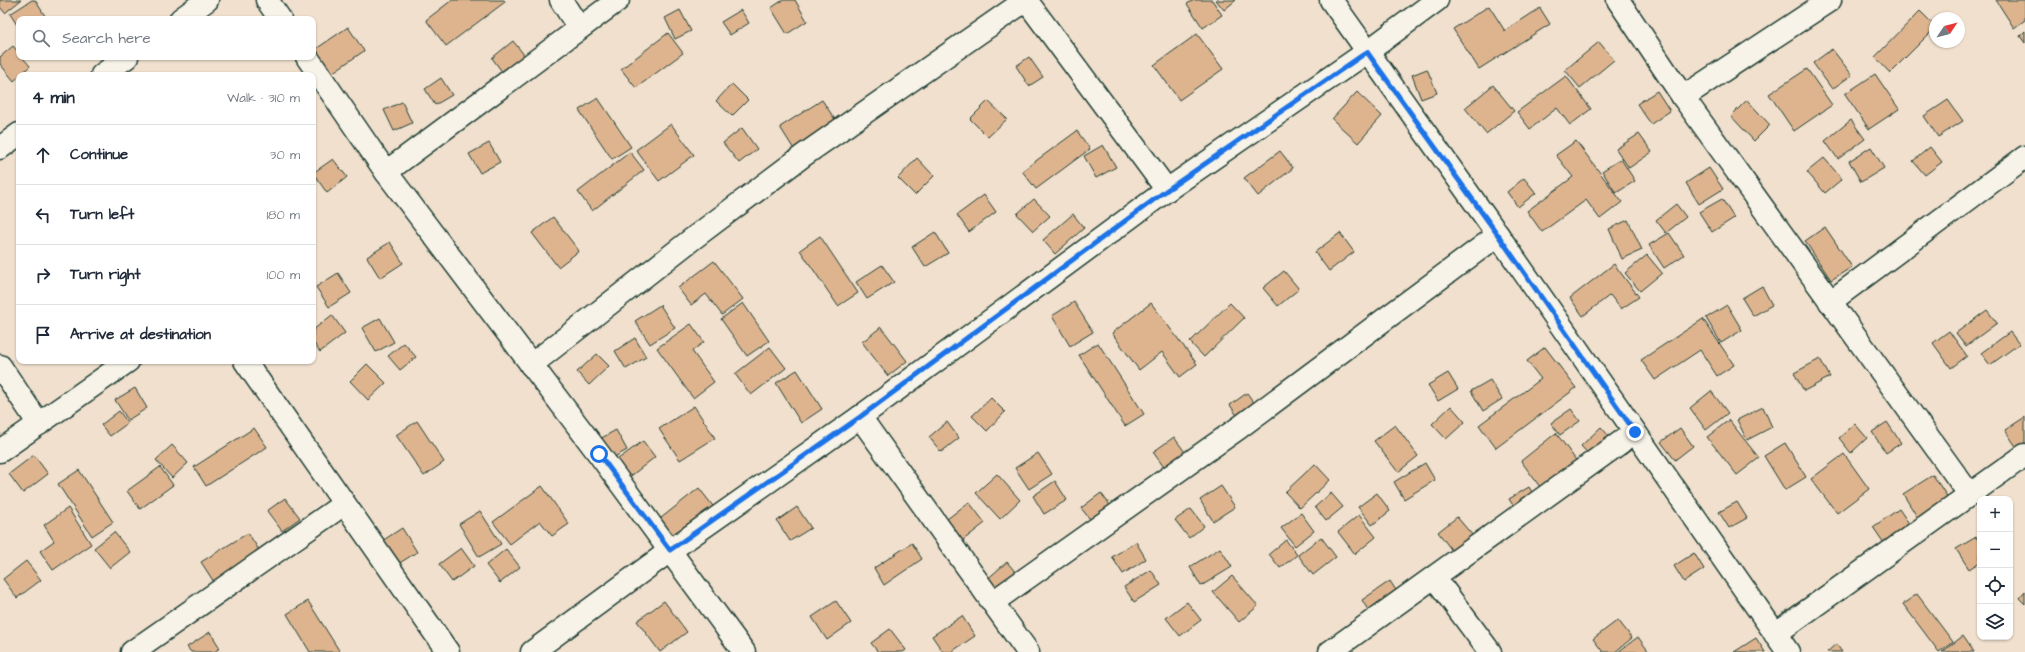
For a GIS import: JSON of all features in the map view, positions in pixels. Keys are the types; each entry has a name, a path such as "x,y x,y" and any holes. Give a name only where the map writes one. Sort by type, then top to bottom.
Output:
{"street":[{"path":"185,16 208,0"},
{"path":"267,0 278,16"},
{"path":"561,0 580,28"},
{"path":"386,172 618,0"},
{"path":"532,365 691,240 798,160 1026,0 1167,190"},
{"path":"1331,0 1498,235 1788,652"},
{"path":"532,652 670,550 860,417 1167,190 1367,52 1437,0"},
{"path":"1618,0 1683,97 1970,495"},
{"path":"1683,97 1830,0"},
{"path":"106,72 123,60"},
{"path":"309,60 386,172 670,550 744,652"},
{"path":"0,148 16,136"},
{"path":"1830,302 2025,157"},
{"path":"993,602 1240,427 1498,235"},
{"path":"0,451 124,364"},
{"path":"246,364 448,652"},
{"path":"0,366 40,424"},
{"path":"860,417 1028,652"},
{"path":"1330,652 1435,578 1635,432"},
{"path":"1776,634 2025,455"},
{"path":"132,652 344,504"},
{"path":"1435,578 1490,652"}],"building":[{"path":"0,0 21,0 5,13 0,7"},
{"path":"32,0 35,0 45,16 16,16 16,23 10,14"},
{"path":"452,0 504,0 505,2 446,46 426,20"},
{"path":"783,0 795,0 807,21 787,34 771,8"},
{"path":"1194,0 1212,0 1222,15 1203,28 1187,4"},
{"path":"1216,0 1236,0 1224,10"},
{"path":"1996,0 2025,0 2025,20 2014,28"},
{"path":"1489,6 1505,31 1540,8 1550,24 1479,69 1453,29"},
{"path":"680,10 691,31 675,39 665,18"},
{"path":"741,10 749,23 730,35 721,22"},
{"path":"1920,11 1929,20 1929,34 1890,73 1875,57"},
{"path":"348,27 364,51 326,77 316,57 316,49"},
{"path":"2025,31 2025,43 2020,36"},
{"path":"668,33 683,53 636,88 621,69"},
{"path":"1197,34 1223,69 1179,100 1154,65"},
{"path":"513,41 525,56 503,73 492,58"},
{"path":"1599,42 1614,60 1580,88 1565,70"},
{"path":"13,46 16,50 16,60 25,60 30,66 24,72 16,72 16,79 14,81 0,64 0,57"},
{"path":"1832,49 1852,75 1832,89 1813,63"},
{"path":"1029,57 1043,77 1029,86 1016,66"},
{"path":"1427,69 1437,93 1421,99 1412,75"},
{"path":"1807,69 1832,105 1794,131 1769,94"},
{"path":"1875,74 1899,109 1869,129 1845,94"},
{"path":"1566,76 1591,109 1570,125 1557,108 1530,129 1517,112"},
{"path":"441,78 452,95 435,105 425,89"},
{"path":"732,84 748,100 732,116 716,101"},
{"path":"1493,85 1514,111 1486,134 1465,108"},
{"path":"1657,91 1670,111 1651,124 1637,104"},
{"path":"1357,92 1382,116 1358,143 1332,119"},
{"path":"598,98 631,147 612,159 579,110"},
{"path":"822,100 838,124 795,151 780,127"},
{"path":"1747,100 1770,125 1754,141 1731,116"},
{"path":"1948,100 1963,121 1938,137 1924,116"},
{"path":"988,101 1007,119 988,137 970,119"},
{"path":"402,102 412,123 394,131 384,110"},
{"path":"1851,120 1865,139 1838,159 1825,141"},
{"path":"671,124 694,155 659,181 636,150"},
{"path":"742,128 757,149 739,163 723,143"},
{"path":"1077,131 1090,149 1036,189 1022,171"},
{"path":"1639,134 1652,152 1629,168 1616,149"},
{"path":"1576,141 1622,202 1600,219 1586,200 1542,232 1527,211 1573,177 1556,155"},
{"path":"489,143 500,162 480,173 469,154"},
{"path":"1103,145 1116,167 1096,178 1084,156"},
{"path":"1871,147 1884,168 1861,182 1849,161"},
{"path":"1930,147 1942,162 1925,175 1913,161"},
{"path":"1280,151 1293,168 1258,196 1244,178"},
{"path":"630,152 644,170 592,211 578,192"},
{"path":"917,158 934,176 915,195 898,178"},
{"path":"1824,158 1842,179 1825,193 1807,172"},
{"path":"333,159 347,177 327,193 316,177 316,171"},
{"path":"1621,159 1635,181 1616,193 1602,171"},
{"path":"1709,168 1723,189 1699,204 1686,183"},
{"path":"1524,178 1536,193 1518,207 1507,192"},
{"path":"984,195 996,212 969,232 957,215"},
{"path":"1034,199 1050,216 1033,231 1017,214"},
{"path":"1722,199 1734,218 1712,232 1699,212"},
{"path":"1676,204 1686,217 1666,233 1656,220"},
{"path":"1073,214 1084,228 1055,254 1043,240"},
{"path":"553,217 579,251 558,267 532,233"},
{"path":"1628,220 1642,250 1622,259 1609,229"},
{"path":"1825,227 1852,267 1831,280 1805,241"},
{"path":"935,232 948,253 925,267 912,247"},
{"path":"1340,233 1354,252 1329,271 1315,252"},
{"path":"1669,233 1684,255 1664,268 1649,245"},
{"path":"820,236 858,293 838,306 800,250"},
{"path":"390,242 403,263 380,278 367,257"},
{"path":"1647,255 1662,273 1640,291 1625,273"},
{"path":"714,261 743,299 722,315 706,294 691,305 678,288"},
{"path":"1614,264 1639,297 1621,309 1610,295 1583,316 1570,298"},
{"path":"882,265 894,282 867,299 856,282"},
{"path":"1284,271 1299,289 1278,306 1263,288"},
{"path":"338,273 351,293 329,307 316,287"},
{"path":"1762,286 1772,305 1753,316 1742,298"},
{"path":"1074,302 1093,332 1070,346 1052,316"},
{"path":"743,303 769,341 747,356 721,319"},
{"path":"1151,303 1197,364 1180,377 1162,352 1139,370 1112,333"},
{"path":"1230,303 1244,318 1204,357 1190,342"},
{"path":"660,305 675,328 650,344 635,321"},
{"path":"1727,305 1742,330 1721,343 1706,318"},
{"path":"1987,310 1997,323 1966,346 1956,333"},
{"path":"332,315 345,333 320,352 316,346 316,328"},
{"path":"380,318 394,342 376,352 362,328"},
{"path":"1703,319 1734,365 1717,376 1700,350 1655,380 1641,360"},
{"path":"691,324 704,342 692,351 714,382 693,398 657,348"},
{"path":"881,327 907,361 888,376 862,342"},
{"path":"1949,331 1967,356 1951,368 1933,343"},
{"path":"2010,332 2019,344 1990,365 1981,353"},
{"path":"635,338 646,357 626,369 615,351"},
{"path":"404,343 416,357 400,370 388,356"},
{"path":"1098,343 1144,414 1125,426 1079,355"},
{"path":"770,347 786,368 751,395 735,374"},
{"path":"1545,347 1576,388 1496,448 1479,425 1541,379 1527,361"},
{"path":"597,354 609,366 589,385 577,372"},
{"path":"1820,359 1830,377 1804,391 1794,373"},
{"path":"367,364 386,383 368,400 350,381"},
{"path":"797,370 822,409 801,423 776,383"},
{"path":"1448,373 1458,389 1438,401 1428,385"},
{"path":"1490,380 1502,399 1483,411 1471,391"},
{"path":"135,388 147,408 128,420 115,400"},
{"path":"1711,391 1728,413 1706,430 1690,408"},
{"path":"1247,393 1260,411 1242,423 1230,405"},
{"path":"991,398 1005,412 987,431 972,416"},
{"path":"694,406 715,438 680,460 659,429"},
{"path":"1451,406 1465,422 1446,439 1432,424"},
{"path":"1763,407 1772,427 1747,440 1737,420"},
{"path":"1571,409 1580,421 1560,435 1551,423"},
{"path":"119,411 128,423 110,436 101,425"},
{"path":"2025,417 2025,443 2017,448 2005,430"},
{"path":"1729,420 1759,458 1737,475 1707,437"},
{"path":"417,421 444,462 424,476 396,435"},
{"path":"947,422 959,438 941,452 929,437"},
{"path":"1887,422 1901,443 1886,453 1872,432"},
{"path":"1855,424 1867,438 1851,453 1839,438"},
{"path":"1395,425 1418,456 1398,472 1374,441"},
{"path":"1601,427 1614,442 1594,460 1581,446"},
{"path":"254,428 267,447 206,486 194,467"},
{"path":"1680,428 1693,446 1675,460 1661,442"},
{"path":"616,430 627,450 609,460 598,440"},
{"path":"1556,433 1581,467 1546,495 1521,461"},
{"path":"1174,437 1187,455 1166,470 1153,452"},
{"path":"643,441 655,457 627,479 614,462"},
{"path":"1785,443 1806,477 1785,490 1764,456"},
{"path":"172,445 188,463 172,478 156,460"},
{"path":"1038,453 1052,474 1029,489 1015,468"},
{"path":"1844,454 1869,489 1837,513 1811,479"},
{"path":"34,455 48,474 23,493 9,474"},
{"path":"1425,463 1435,480 1404,499 1394,482"},
{"path":"1315,464 1330,480 1300,508 1285,492"},
{"path":"160,467 173,485 140,509 127,491"},
{"path":"79,470 113,522 92,536 58,484"},
{"path":"997,474 1020,500 1000,519 976,493"},
{"path":"1933,475 1950,501 1919,520 1903,494"},
{"path":"1055,481 1067,500 1044,514 1033,496"},
{"path":"542,486 569,524 552,536 540,521 510,544 493,522"},
{"path":"1221,486 1235,507 1213,521 1200,500"},
{"path":"1529,487 1540,507 1521,518 1509,499"},
{"path":"699,488 716,510 673,544 656,522"},
{"path":"1101,493 1112,508 1093,523 1081,508"},
{"path":"1331,493 1343,507 1326,521 1315,507"},
{"path":"1377,493 1390,511 1372,525 1358,507"},
{"path":"285,498 300,518 282,531 267,511"},
{"path":"969,502 985,523 962,541 946,520"},
{"path":"1737,502 1747,518 1729,528 1719,512"},
{"path":"797,507 811,528 790,541 777,521"},
{"path":"68,508 91,544 53,570 40,551 54,541 44,525"},
{"path":"1191,509 1204,526 1189,538 1175,520"},
{"path":"1899,509 1912,528 1886,546 1873,527"},
{"path":"480,511 501,544 479,557 459,524"},
{"path":"1301,513 1314,531 1295,546 1281,528"},
{"path":"1359,515 1376,537 1355,554 1338,532"},
{"path":"1457,517 1473,536 1453,552 1438,532"},
{"path":"402,528 417,552 398,564 382,541"},
{"path":"114,532 130,552 110,568 94,548"},
{"path":"248,533 261,553 214,582 201,562"},
{"path":"1321,537 1336,557 1313,575 1298,555"},
{"path":"1976,537 1977,564 1969,569 1956,549"},
{"path":"1286,540 1297,555 1280,568 1269,554"},
{"path":"1136,542 1146,559 1123,574 1112,557"},
{"path":"912,543 922,559 884,585 874,568"},
{"path":"461,548 474,566 452,582 439,564"},
{"path":"1220,548 1232,567 1201,586 1190,567"},
{"path":"506,549 520,567 500,583 486,565"},
{"path":"1694,553 1704,569 1684,582 1674,566"},
{"path":"26,561 41,580 17,598 3,579"},
{"path":"1007,562 1022,580 999,599 985,581"},
{"path":"1151,570 1161,585 1134,602 1124,587"},
{"path":"1232,576 1258,606 1239,622 1213,592"},
{"path":"1390,581 1403,601 1374,620 1362,600"},
{"path":"2025,591 2025,604 2019,598"},
{"path":"1917,594 1953,642 1939,652 1903,604"},
{"path":"308,601 340,652 310,652 287,614"},
{"path":"664,601 687,632 660,652 637,621"},
{"path":"836,601 851,623 827,640 812,617"},
{"path":"1187,602 1201,620 1180,636 1166,618"},
{"path":"962,616 975,636 951,652 943,652 932,636"},
{"path":"1618,620 1632,638 1615,652 1603,652 1593,639"},
{"path":"890,629 906,650 903,652 878,652 871,643"},
{"path":"210,632 220,648 214,652 191,652 187,647"},
{"path":"1963,636 1974,652 1942,652"},
{"path":"1638,637 1649,652 1618,652"},
{"path":"1756,638 1765,652 1734,652"},
{"path":"1836,644 1842,652 1827,652"}],"route":[{"path":"599,454 670,550 860,417 1167,190 1367,52 1498,235 1635,432"}]}
